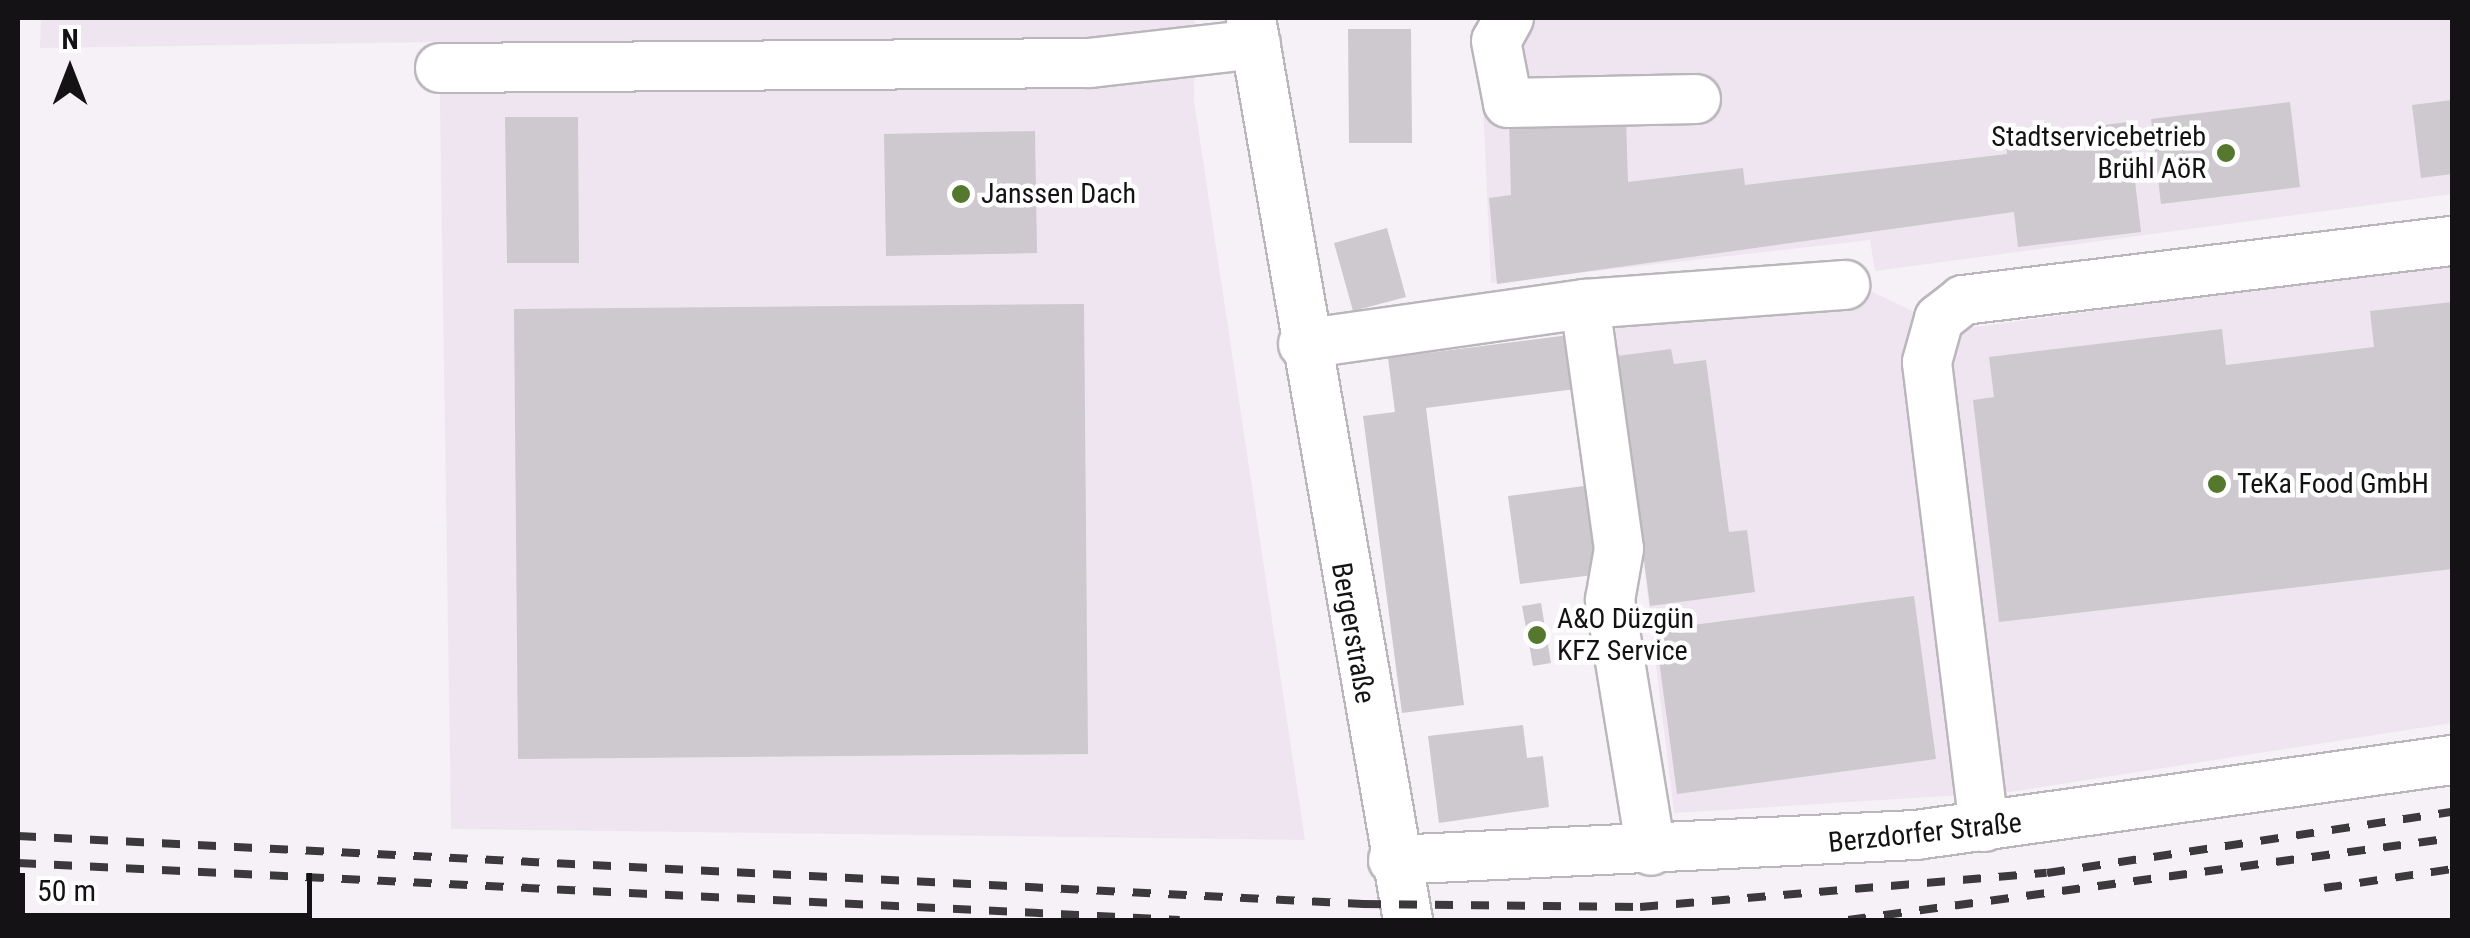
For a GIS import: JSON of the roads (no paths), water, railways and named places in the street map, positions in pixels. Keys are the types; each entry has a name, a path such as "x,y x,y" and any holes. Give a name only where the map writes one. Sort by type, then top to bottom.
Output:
{"street":[{"path":"1509,18 1496,41 1508,103 1696,99"},
{"path":"440,68 1090,63 1254,31"},
{"name":"Bergerstraße","path":"1254,31 1303,344 1393,860 1408,920"},
{"path":"1984,827 1927,362 1939,318 1963,300 2452,241"},
{"path":"1303,344 1585,304 1846,285"},
{"path":"1585,304 1619,548 1610,600 1651,852"},
{"name":"Berzdorfer Straße","path":"1393,860 1651,852 1984,827 2452,760"}],"railway":[{"path":"18,836 1363,904 1640,907 2047,873 2452,812"},
{"path":"1848,920 2452,838"},
{"path":"18,863 1180,920"},
{"path":"2324,888 2452,869"}],"place":[{"name":"Stadtservicebetrieb Brühl AöR","path":"2226,153"},
{"name":"Janssen Dach","path":"961,194"},
{"name":"TeKa Food GmbH","path":"2217,484"},
{"name":"A&O Düzgün KFZ Service","path":"1537,635"}]}
